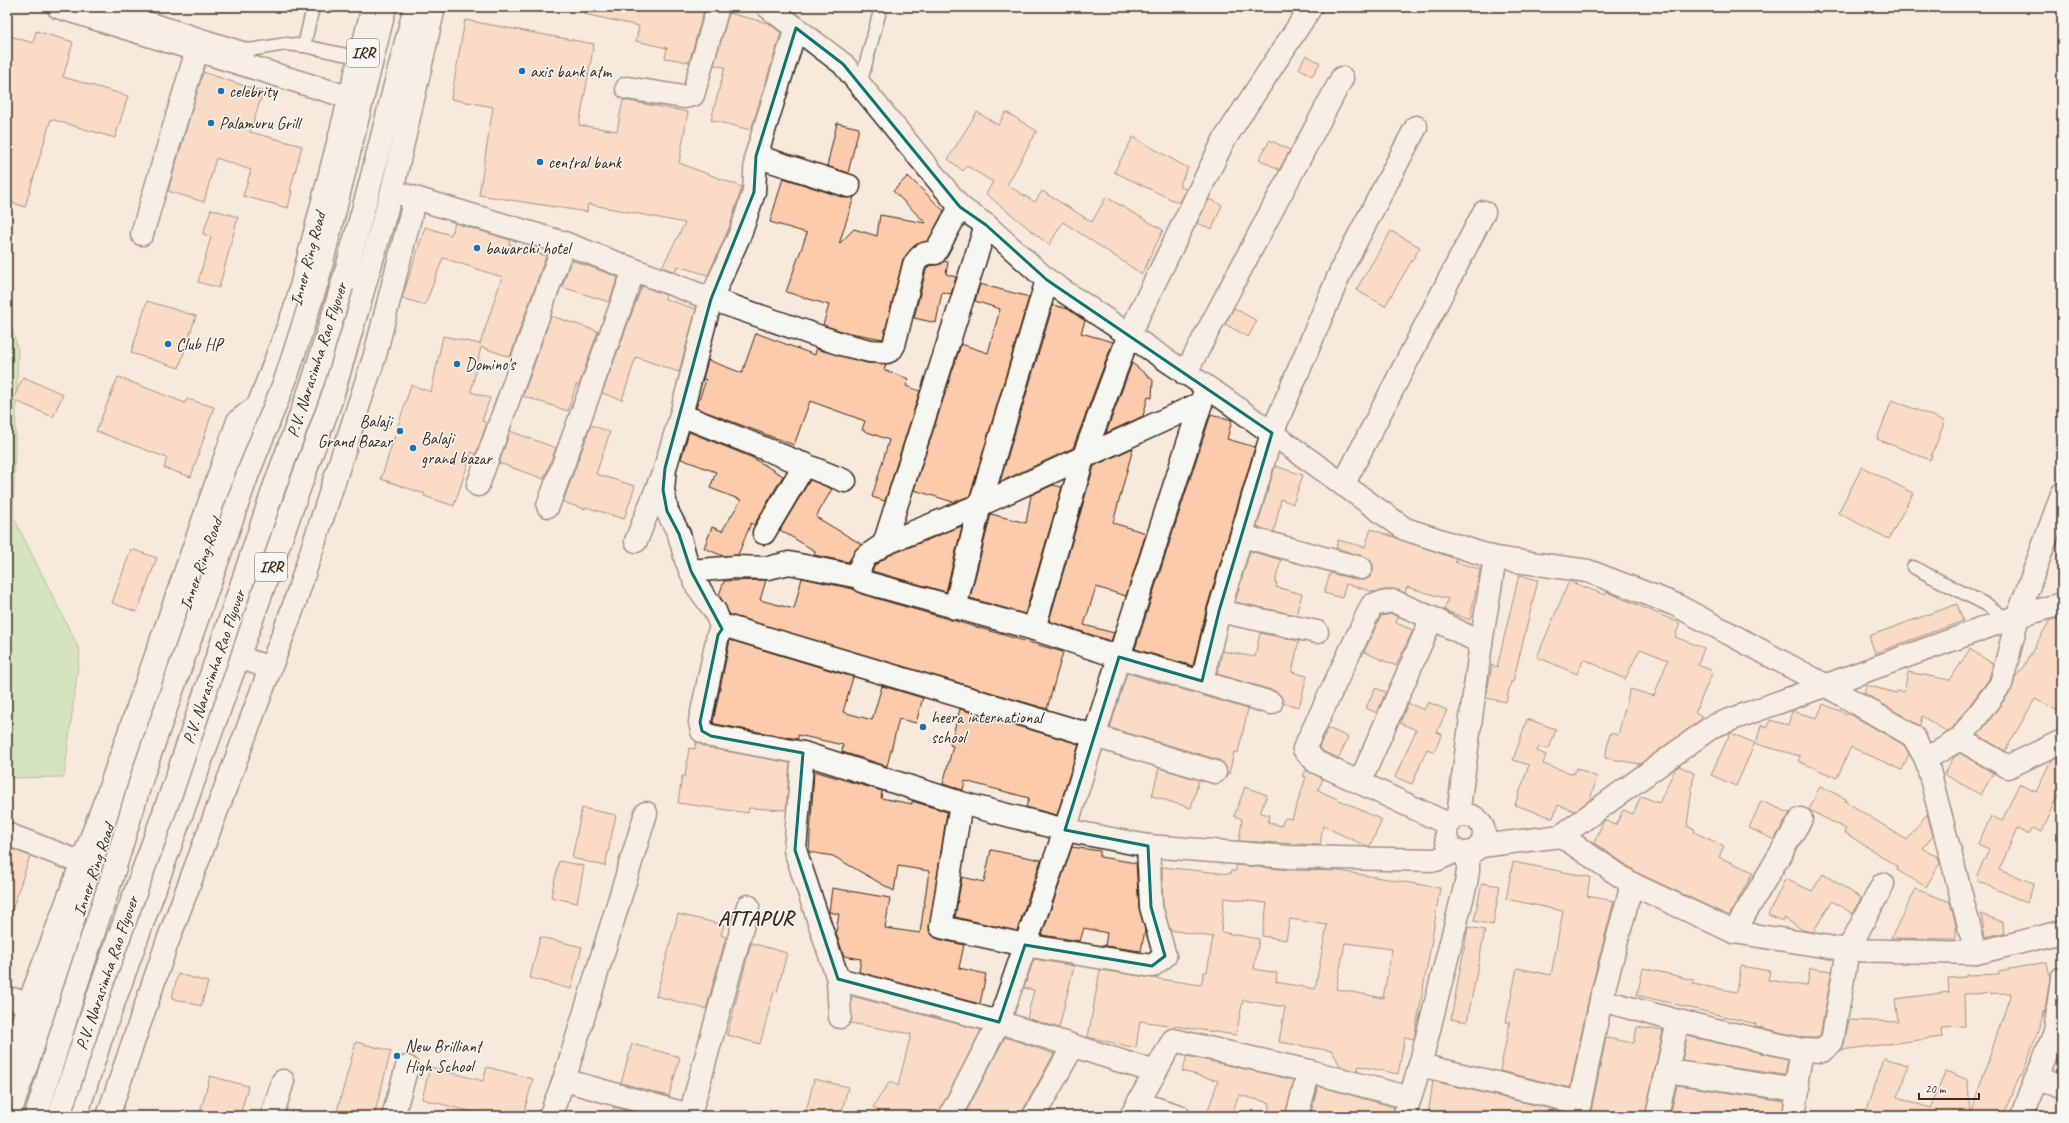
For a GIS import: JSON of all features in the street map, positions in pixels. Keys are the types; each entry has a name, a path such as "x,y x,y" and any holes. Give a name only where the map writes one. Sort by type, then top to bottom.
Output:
{"main road":[{"path":"58,7 351,98"},
{"name":"Inner Ring Road","path":"10,1116 38,1006 82,903 89,866 296,306 351,98 373,7"},
{"name":"P.V. Narasimha Rao Flyover","path":"36,1116 143,774 247,476 286,378 317,282 385,7"},
{"name":"P.V. Narasimha Rao Flyover","path":"59,1116 102,987 174,785 275,485 313,381 369,188 415,7"},
{"name":"IRR","path":"76,1116 103,1032 331,400 392,191 434,7"},
{"path":"627,88 684,97 693,95 718,7"},
{"path":"768,7 843,64 960,208 986,225 1047,280 1185,374 1204,395 1272,433 1405,529 1496,558 1588,571 1674,604 1826,685 1913,736 1926,759 1976,953"},
{"path":"1034,629 1083,458 1129,335 1224,140 1311,7"},
{"path":"636,541 665,468 681,415 711,299 741,232 754,192 756,156 796,28"},
{"path":"142,234 197,50"},
{"path":"1185,374 1342,78"},
{"path":"1202,681 1219,611 1272,433 1343,266 1416,127"},
{"path":"756,156 848,186"},
{"path":"392,191 564,243 711,299 841,344 870,351 887,352 894,345 914,265 921,255 927,252 935,253 960,208"},
{"path":"108,1116 170,936 270,668 315,540 374,355 415,198"},
{"path":"1343,485 1484,212"},
{"path":"884,544 986,225"},
{"path":"478,485 564,243"},
{"path":"548,506 634,270"},
{"path":"955,608 980,505 1047,280"},
{"path":"859,577 860,567 865,558 884,544 980,505 1083,458 1204,395"},
{"path":"950,1116 999,1022 1065,830 1119,657 1204,395"},
{"path":"681,415 845,481"},
{"path":"764,533 805,464"},
{"path":"665,468 663,490 667,511 679,534 697,586 715,611 722,629"},
{"path":"1926,759 1960,739 2001,684 2012,618 2062,494"},
{"path":"1242,536 1361,568"},
{"path":"1468,850 1452,848 1446,836 1453,820 1480,643 1496,558"},
{"path":"691,571 735,566 768,568 789,563 859,577 864,582 1034,629 1119,657 1271,703"},
{"path":"1179,1116 1134,1109 1173,1040 1309,1071 1407,1107 1420,1066 1466,883 1468,850 1485,834 1481,822 1471,815 1453,820 1360,782 1316,762 1304,749 1372,604 1393,601 1432,618 1480,643"},
{"path":"1215,772 729,627 722,629 718,635 700,722 702,731 711,736 803,753 961,804 1065,830 1148,846 1289,857 1436,860 1468,850 1561,836 1713,726 2012,618 2062,604"},
{"path":"1219,611 1317,632"},
{"path":"1360,782 1432,618"},
{"path":"239,657 270,668"},
{"path":"1960,739 2008,767 2062,741"},
{"path":"803,753 795,850 838,979 840,1017"},
{"path":"961,804 941,928 1025,945 1152,966 1165,956 1151,907 1148,846"},
{"path":"550,1116 564,1080 646,813"},
{"path":"1734,932 1801,819"},
{"path":"7,834 89,866"},
{"path":"1561,836 1632,884 1734,932 1848,950 1976,953 2062,932"},
{"path":"1420,1066 1578,1110 1601,1000 1632,884"},
{"path":"1601,1000 1678,1021 1802,1050 1822,1051 1832,1042 1848,950 1884,884"},
{"path":"564,1080 691,1115 748,906"},
{"path":"2021,1116 2055,1032 2062,978"},
{"path":"838,979 999,1022 1155,1072"},
{"path":"7,998 38,1006 103,1032"},
{"path":"7,1069 38,1006"},
{"path":"1657,1116 1678,1021"},
{"path":"1034,1116 1073,1046"},
{"path":"1794,1116 1798,1090 1797,1080 1802,1050"},
{"path":"393,1116 406,1067"},
{"path":"1297,1116 1309,1071"},
{"path":"1667,1071 1798,1090"},
{"path":"2038,1076 2062,1086"},
{"path":"272,1116 283,1081"}],"lane":[{"path":"113,7 249,50 286,44 304,46 361,58"},
{"path":"304,46 313,7"},
{"path":"860,85 881,7"},
{"path":"1913,567 2012,618"}],"highlighted area":[{"path":"796,28 843,64 960,207 986,225 1047,280 1272,433 1219,611 1202,681 1119,657 1065,830 1148,846 1151,907 1165,956 1152,966 1025,945 999,1022 838,979 795,850 803,753 711,736 702,731 700,722 718,635 722,629 691,571 679,534 667,511 663,490 665,468 711,299 754,192 756,156"}],"green space":[{"path":"7,309 18,350 13,516 80,651 64,777 7,778"}],"building":[{"path":"585,7 705,7 689,62 665,58 667,48 636,41 639,26 584,14"},
{"path":"729,13 768,23 781,33 751,130 711,120 725,67 714,65"},
{"path":"465,20 594,44 579,125 617,131 623,100 688,112 679,163 742,187 729,228 708,275 677,266 675,272 662,267 685,223 588,204 587,212 479,195 493,107 451,99"},
{"path":"36,31 73,42 63,77 128,96 115,138 51,119 25,207 7,201 7,35 33,43"},
{"path":"1306,55 1320,63 1312,76 1299,68"},
{"path":"203,72 263,92 250,132 302,146 290,191 292,191 288,208 243,196 251,170 216,158 204,202 168,191"},
{"path":"977,112 998,125 1006,112 1037,131 1007,185 1035,202 1042,191 1092,222 1106,197 1163,230 1142,274 1063,222 1049,245 986,194 993,182 967,166 963,171 948,159"},
{"path":"837,123 859,128 848,173 827,166"},
{"path":"1133,137 1188,168 1179,186 1186,189 1179,203 1114,172"},
{"path":"1270,140 1290,150 1279,170 1259,159"},
{"path":"908,176 944,211 928,241 915,245 903,259 883,339 845,332 823,325 829,305 786,292 807,233 770,222 783,178 845,198 854,197 839,244 854,229 877,236 880,215 926,223 893,191"},
{"path":"1209,199 1222,205 1212,229 1197,223"},
{"path":"211,209 238,217 219,288 198,282 211,237 203,234"},
{"path":"455,223 510,240 509,244 546,256 510,357 481,347 471,392 490,398 482,421 487,423 476,454 472,452 454,506 381,479 411,385 431,392 443,336 480,344 502,277 443,258 425,305 402,298 425,227 451,235"},
{"path":"1391,231 1420,247 1385,306 1356,290"},
{"path":"571,260 618,277 609,302 562,287"},
{"path":"944,261 948,262 946,274 956,277 951,294 942,292 936,323 914,318 926,270 929,266 941,264"},
{"path":"980,284 1029,297 970,496 953,502 914,490 961,344 988,353 1000,309 975,301"},
{"path":"642,286 666,295 665,299 696,309 679,372 636,357 622,400 602,393"},
{"path":"147,301 196,316 179,368 131,353"},
{"path":"1053,305 1068,309 1085,321 1081,333 1113,342 1073,448 1000,482"},
{"path":"1234,308 1257,321 1248,337 1225,324"},
{"path":"551,316 598,331 579,385 576,385 568,411 523,396"},
{"path":"756,333 815,355 816,349 867,363 886,364 884,370 909,379 906,386 920,391 885,501 872,497 889,440 862,430 865,421 810,401 794,445 696,408 706,380 703,379 708,360 742,373"},
{"path":"1132,363 1153,380 1152,398 1148,397 1143,416 1106,433"},
{"path":"23,377 63,394 53,417 13,400"},
{"path":"118,377 185,403 187,399 214,407 191,477 164,468 167,458 96,431"},
{"path":"1892,400 1945,421 1930,460 1877,439"},
{"path":"1211,414 1232,420 1227,439 1255,447 1207,607 1193,666 1135,649"},
{"path":"591,425 610,432 596,474 635,486 624,519 586,507 585,509 563,502"},
{"path":"510,431 556,448 544,479 499,463"},
{"path":"689,432 751,457 783,476 754,525 751,523 738,555 723,556 704,548 712,527 722,531 741,500 710,488 716,472 681,459"},
{"path":"1133,448 1113,523 1146,533 1126,596 1096,587 1084,625 1114,633 1111,641 1049,621 1094,466"},
{"path":"1275,466 1303,475 1293,504 1281,499 1274,532 1257,527"},
{"path":"1862,467 1913,493 1889,539 1838,513"},
{"path":"810,480 832,489 816,517 861,544 848,562 814,555 815,551 780,530"},
{"path":"1053,485 1062,487 1025,614 970,598 991,514 1026,523 1031,495"},
{"path":"962,526 946,592 872,571 875,565 890,555"},
{"path":"1371,529 1456,559 1455,562 1480,569 1470,620 1444,610 1448,599 1407,587 1405,593 1391,589 1374,592 1346,584 1342,598 1324,593 1330,573 1358,580 1365,580 1370,577 1373,572 1373,565 1370,559 1336,548 1338,540 1365,547"},
{"path":"131,549 157,558 137,612 112,603"},
{"path":"1250,551 1281,560 1275,583 1277,583 1276,587 1302,594 1296,615 1235,602"},
{"path":"1519,575 1538,580 1513,682 1511,682 1506,702 1486,698 1492,665 1497,667"},
{"path":"802,578 853,589 861,594 1063,652 1047,709 730,615 719,595 724,581 766,580 760,600 794,609"},
{"path":"1569,581 1605,595 1607,592 1680,623 1675,637 1704,648 1698,665 1713,671 1695,713 1702,716 1702,719 1640,764 1605,758 1610,733 1618,735 1630,689 1654,696 1668,660 1640,649 1625,679 1584,659 1577,674 1537,657"},
{"path":"1957,604 1963,621 1875,653 1869,636"},
{"path":"1392,614 1398,617 1396,623 1413,630 1396,666 1364,652 1381,616"},
{"path":"2062,617 2062,713 2035,699 2005,751 1978,735 2011,691 2016,676 2022,669 2050,620"},
{"path":"1260,633 1299,641 1292,672 1307,676 1299,707 1283,703 1280,695 1275,691 1217,674 1222,651 1255,657"},
{"path":"730,640 853,677 843,712 872,720 882,686 923,698 916,723 899,719 887,766 842,752 843,745 798,735 798,739 715,724 713,722"},
{"path":"1970,649 1993,664 1989,679 1951,730 1947,732 1922,716 1920,726 1864,693 1866,685 1896,693 1897,691 1904,692 1908,672 1950,680"},
{"path":"1127,673 1248,709 1238,753 1234,752 1229,774 1227,773 1224,764 1219,760 1110,728"},
{"path":"1375,688 1386,692 1377,713 1366,708"},
{"path":"1428,702 1447,710 1437,732 1442,734 1434,752 1427,749 1412,784 1395,777 1416,730 1400,723 1408,703 1424,710"},
{"path":"1823,704 1857,718 1904,745 1909,754 1902,770 1851,747 1837,778 1798,761 1800,756 1756,744 1761,725 1768,727 1770,720 1788,725 1792,711 1817,718"},
{"path":"960,709 1079,744 1057,815 1026,807 1029,798 965,781 963,790 943,784 953,746 950,745"},
{"path":"1527,719 1556,729 1549,749 1539,747 1537,751 1546,755 1543,764 1574,774 1576,768 1597,777 1590,800 1575,811 1558,805 1553,818 1515,805 1529,765 1513,760"},
{"path":"1328,728 1348,737 1339,758 1324,752 1319,747"},
{"path":"1730,733 1755,743 1736,786 1711,775"},
{"path":"696,742 709,748 790,763 786,810 749,808 748,813 678,803 682,776 685,776 689,748 695,749"},
{"path":"1960,753 1993,773 1981,795 1944,774 1954,757"},
{"path":"2062,755 2062,788 2042,832 2033,828 2029,835 2017,829 1999,870 2034,883 2027,903 1978,881 1977,875 1989,849 1978,844 1991,816 2002,821 2019,784 2036,792 2051,760"},
{"path":"1679,766 1694,773 1687,826 1695,829 1694,832 1724,846 1719,857 1753,872 1729,916 1638,873 1594,843 1604,820 1616,825 1623,810 1633,814 1641,796 1659,803 1675,769"},
{"path":"1159,768 1199,780 1191,808 1152,796"},
{"path":"1306,770 1323,779 1318,790 1382,820 1370,846 1366,846 1323,826 1320,845 1239,841 1242,819 1234,816 1245,787 1267,795 1260,813 1270,815 1268,822 1281,826 1285,818 1292,819 1306,777 1303,776"},
{"path":"814,771 882,791 881,798 912,804 912,801 947,812 929,931 938,939 964,945 959,968 986,974 980,1004 859,972 861,959 844,956 836,933 839,914 829,912 832,888 890,898 885,928 920,933 929,871 898,866 894,891 833,856 809,852"},
{"path":"1820,786 1846,799 1845,801 1907,840 1927,814 1933,836 1923,848 1938,857 1940,863 1926,887 1897,870 1898,867 1844,832 1846,829 1809,810"},
{"path":"1761,801 1790,813 1774,840 1749,828"},
{"path":"582,808 616,815 605,866 572,858"},
{"path":"7,847 30,856 10,916 7,916"},
{"path":"1072,847 1100,851 1100,857 1136,863 1139,908 1145,930 1141,951 1105,946 1107,933 1084,928 1080,941 1042,935"},
{"path":"991,850 1041,860 1017,931 955,917 962,877 984,882"},
{"path":"559,861 584,866 577,903 551,897"},
{"path":"1513,862 1590,877 1587,896 1614,901 1589,997 1570,1088 1500,1071 1510,1022 1506,1022 1517,968 1551,975 1563,911 1506,899"},
{"path":"1236,865 1289,870 1340,871 1440,888 1414,1039 1405,1037 1398,1074 1359,1066 1357,1071 1341,1067 1332,1051 1279,1042 1285,1007 1243,1000 1236,1035 1140,1021 1136,1048 1088,1037 1100,970 1201,985 1204,972 1207,972 1213,937 1170,930 1163,905 1162,867 1230,874 1231,871 1236,871","holes":["1224,898 1267,903 1262,936 1286,940 1290,919 1327,925 1315,989 1276,982 1277,973 1254,969 1259,939 1221,932","1345,943 1392,949 1383,998 1336,989"]},
{"path":"1823,874 1861,898 1853,914 1832,901 1813,932 1803,930 1784,918 1783,921 1768,915 1785,879 1812,891"},
{"path":"1482,883 1500,886 1493,925 1474,921"},
{"path":"1916,889 1950,902 1956,925 1956,939 1891,938"},
{"path":"678,914 724,925 721,935 726,937 706,1009 656,996"},
{"path":"1981,914 2003,922 2004,933 1985,937"},
{"path":"1468,927 1485,930 1467,1022 1451,1019"},
{"path":"540,937 582,947 571,989 530,978"},
{"path":"751,943 787,953 777,992 774,991 760,1044 727,1035"},
{"path":"1034,959 1074,966 1059,1028 1027,1018 1034,990 1024,988"},
{"path":"2047,962 2050,977 2045,1010 2022,1076 2020,1075 2002,1116 1865,1116 1884,1058 1908,1065 1898,1097 1930,1108 1946,1071 1968,1080 1970,1115 2011,993 1964,994 1965,1026 1941,1027 1942,1037 1841,1050 1844,1044 1849,1020 1898,1022 1895,999 1949,992 1948,978 1966,977 1966,975 1999,974 1999,971"},
{"path":"1741,966 1770,971 1768,980 1807,986 1810,968 1832,971 1820,1036 1817,1038 1804,1038 1755,1026 1756,1024 1637,995 1643,968 1694,980 1693,984 1737,992"},
{"path":"178,974 208,982 201,1006 172,998"},
{"path":"851,996 981,1030 938,1116 886,1116 873,1107 890,1081 898,1086 911,1034 851,1023"},
{"path":"1637,1027 1663,1031 1645,1116 1590,1116 1606,1038 1634,1043"},
{"path":"1687,1036 1788,1059 1785,1075 1682,1061"},
{"path":"1005,1037 1054,1054 1023,1110 1022,1116 964,1116"},
{"path":"356,1042 391,1051 374,1116 354,1116 337,1111"},
{"path":"632,1044 680,1057 669,1096 621,1083"},
{"path":"1187,1056 1294,1080 1285,1116 1267,1116 1270,1103 1239,1095 1231,1116 1206,1116 1218,1081 1182,1071"},
{"path":"430,1067 483,1081 487,1067 533,1079 523,1116 475,1116 476,1113 422,1099"},
{"path":"210,1076 248,1086 240,1116 211,1116 200,1113"},
{"path":"814,1079 848,1087 841,1116 805,1116"},
{"path":"1433,1081 1565,1112 1565,1116 1428,1116"},
{"path":"1677,1085 1784,1101 1782,1116 1670,1116"},
{"path":"1318,1086 1394,1107 1392,1116 1310,1116"},
{"path":"614,1107 646,1116 611,1116"}],"place":[{"name":"axis bank atm","path":"522,71"},
{"name":"celebrity","path":"221,91"},
{"name":"Palamuru Grill","path":"211,123"},
{"name":"central bank","path":"540,162"},
{"name":"bawarchi hotel","path":"477,248"},
{"name":"Club HP","path":"168,344"},
{"name":"Domino's","path":"457,364"},
{"name":"Balaji Grand Bazar","path":"400,431"},
{"name":"Balaji grand bazar","path":"413,448"},
{"name":"heera international school","path":"923,727"},
{"name":"New Brilliant High School","path":"397,1056"}],"district":[{"name":"ATTAPUR","path":"756,918"}]}
